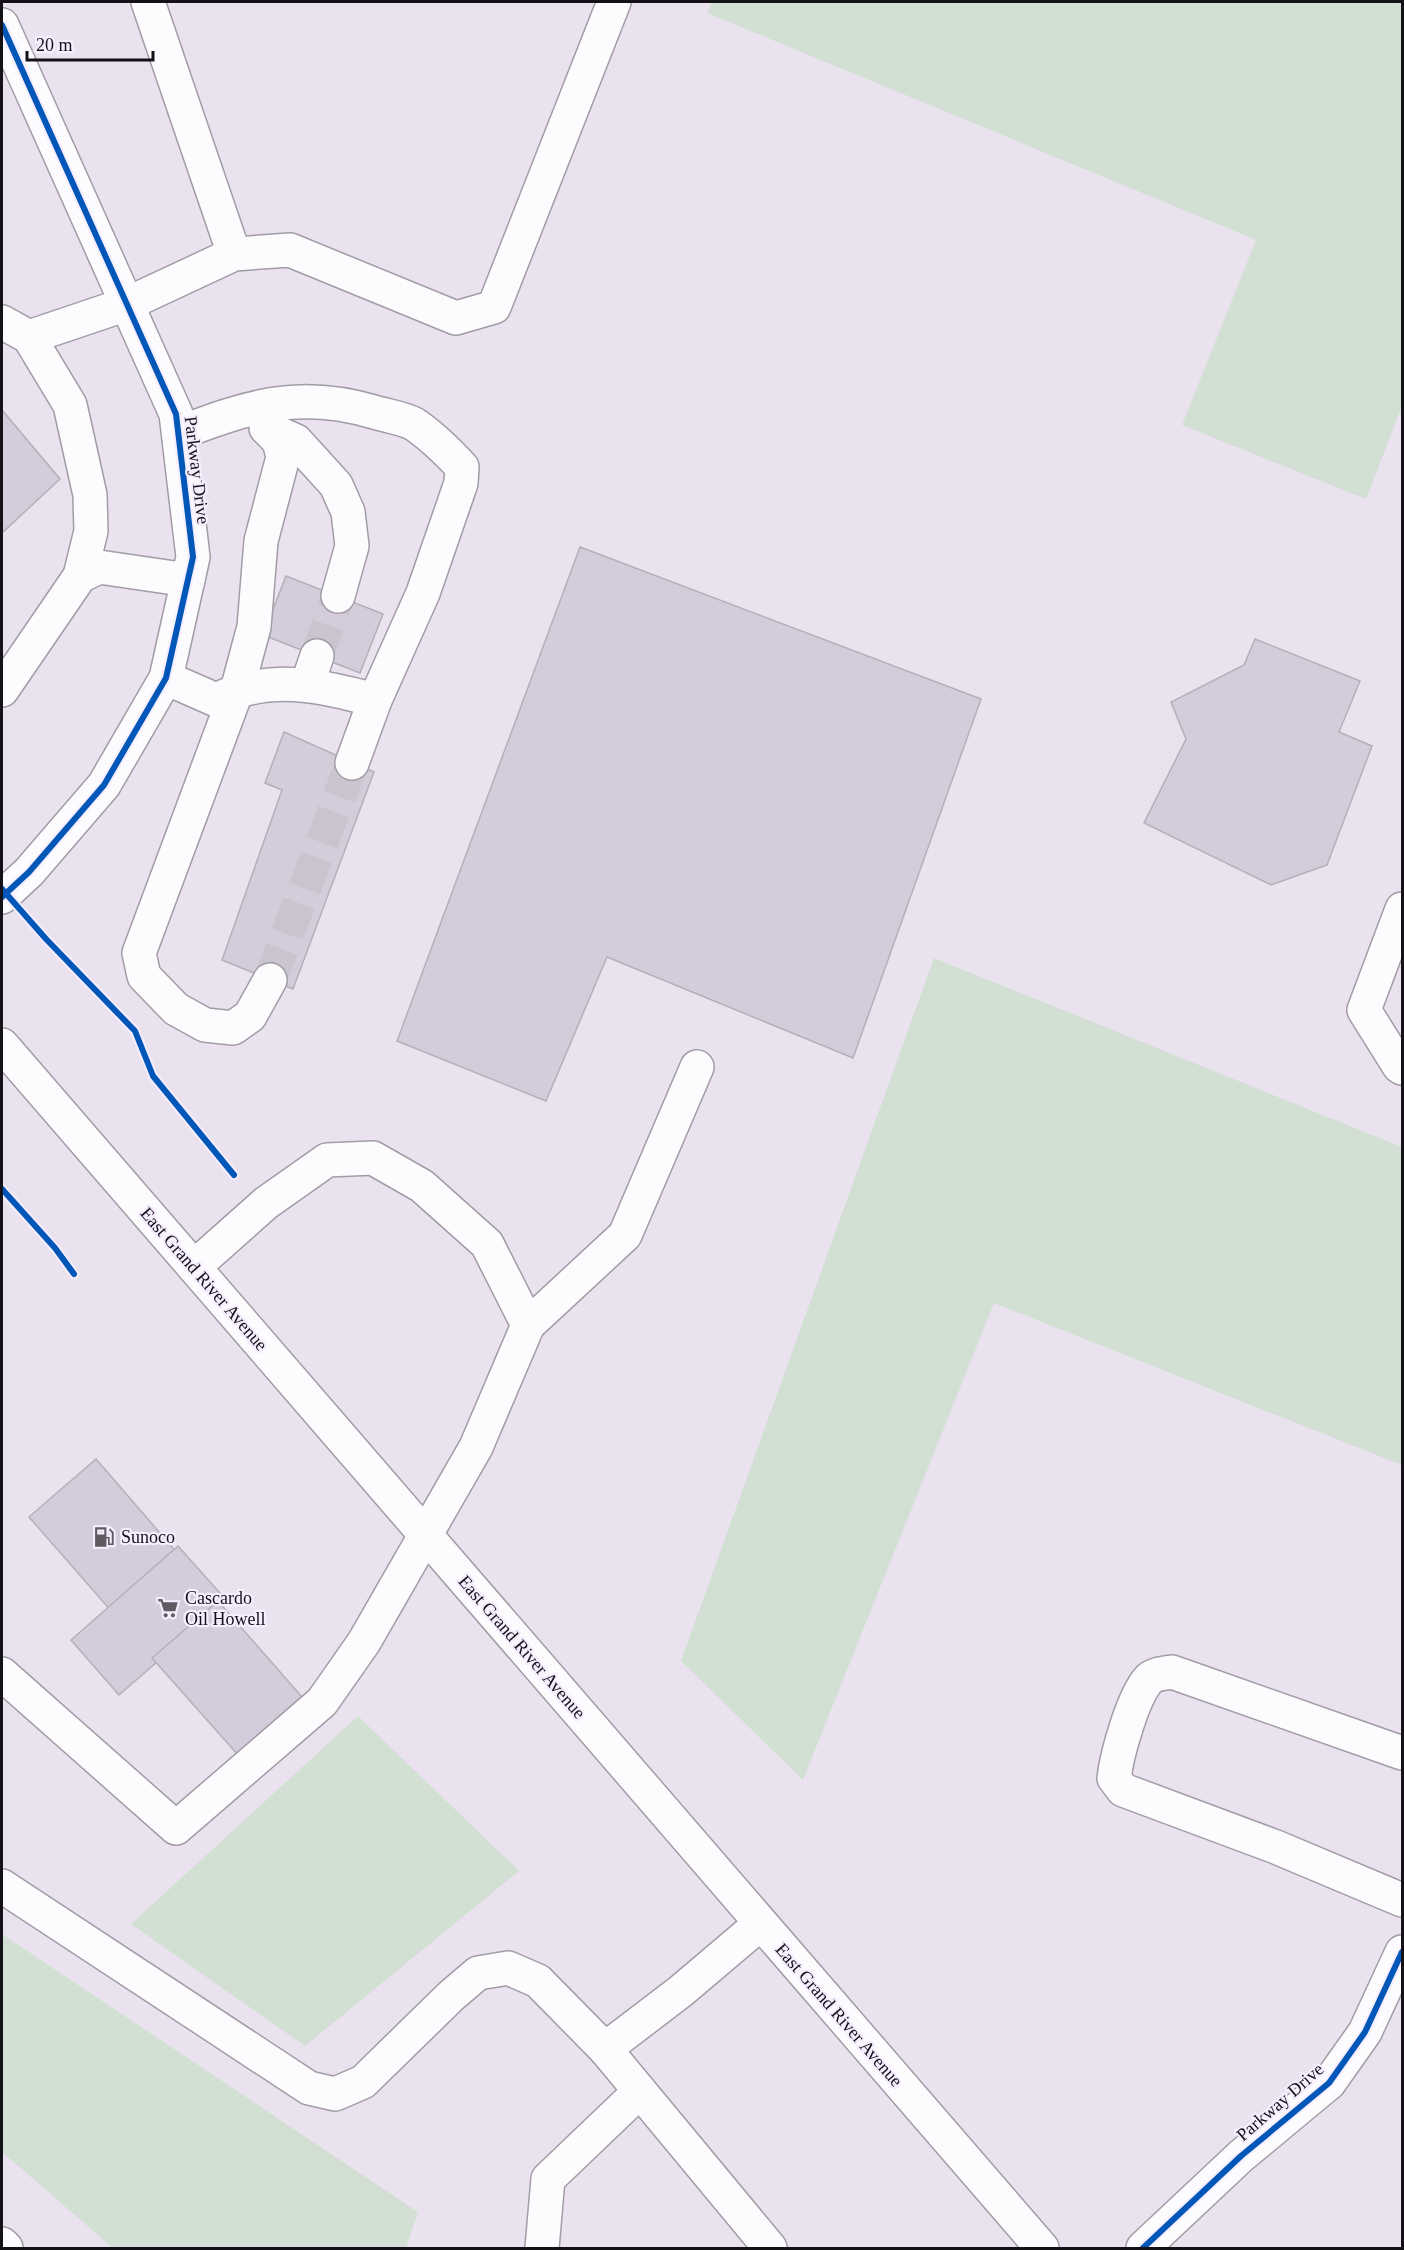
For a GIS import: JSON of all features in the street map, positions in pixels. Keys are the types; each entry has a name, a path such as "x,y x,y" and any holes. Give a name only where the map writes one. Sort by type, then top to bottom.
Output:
{"main road":[{"path":"148,2 234,254"},
{"path":"2,690 80,576 91,531 90,495 70,405 15,330 127,304 234,254 290,250 456,318 494,307 614,2"},
{"name":"Parkway Drive","path":"2,25 176,414 193,557 166,678 104,785 29,872 2,897"},
{"path":"179,433 238,410 303,400 349,405 411,423 437,441 462,467 461,483 423,593 375,700 352,762"},
{"path":"238,410 266,428 296,441 336,485 348,512 352,546 338,596"},
{"path":"266,428 279,441 283,457 261,541 254,627 237,690 139,953 144,976 176,1009 206,1025 233,1028 250,1016 270,980"},
{"path":"80,576 99,567 188,580"},
{"path":"166,678 216,700 237,690 289,683 312,671 375,700"},
{"path":"1402,909 1364,1010 1402,1068"},
{"name":"East Grand River Avenue","path":"2,1045 1042,2248"},
{"path":"2,1674 176,1828 322,1702 364,1642 476,1447 528,1325 626,1235 697,1067"},
{"path":"194,1268 266,1203 327,1160 373,1158 422,1186 486,1244 528,1325"},
{"path":"1402,1754 1172,1672 1151,1677 1141,1690 1116,1764 1114,1778 1123,1790 1402,1900"},
{"path":"2,1886 309,2088 335,2094 363,2082 451,1996 478,1973 508,1968 538,1981 605,2049 770,2248"},
{"path":"605,2049 681,1991 760,1924"},
{"name":"Parkway Drive","path":"1143,2248 1241,2156 1329,2083 1365,2032 1402,1952"},
{"path":"542,2248 548,2178 639,2092"},
{"path":"2,2244 6,2248"}],"shaded area":[{"path":"712,2 1402,2 1402,406 1366,499 1182,425 1256,240 707,13"},
{"path":"934,958 1402,1147 1402,1465 994,1303 803,1780 681,1661"},
{"path":"358,1716 519,1871 305,2046 131,1924"},
{"path":"2,1934 418,2212 406,2248 113,2248 2,2152"}],"building":[{"path":"2,410 60,479 2,533"},
{"path":"580,547 981,699 853,1058 607,957 546,1101 397,1041"},
{"path":"286,576 383,614 360,673 263,635"},
{"path":"1255,639 1360,681 1339,732 1372,746 1327,865 1271,885 1144,823 1186,739 1171,702 1244,665"},
{"path":"284,732 374,772 293,989 222,960 282,790 265,783"},
{"path":"96,1459 179,1555 113,1613 29,1517"},
{"path":"178,1546 227,1601 119,1695 71,1640"},
{"path":"218,1601 302,1697 238,1755 152,1658"}],"tunnel":[{"path":"317,656 338,596"},
{"path":"270,980 352,763"}],"cycle path":[{"path":"2,25 176,414 193,557 166,678 104,785 29,872 2,897"},
{"path":"2,889 46,939 135,1031 153,1076 234,1175"},
{"path":"2,1189 55,1248 74,1274"},
{"path":"1143,2248 1241,2156 1329,2083 1365,2032 1402,1952"}],"place":[{"name":"Sunoco","path":"104,1537"},
{"name":"Cascardo Oil Howell","path":"168,1608"}]}
